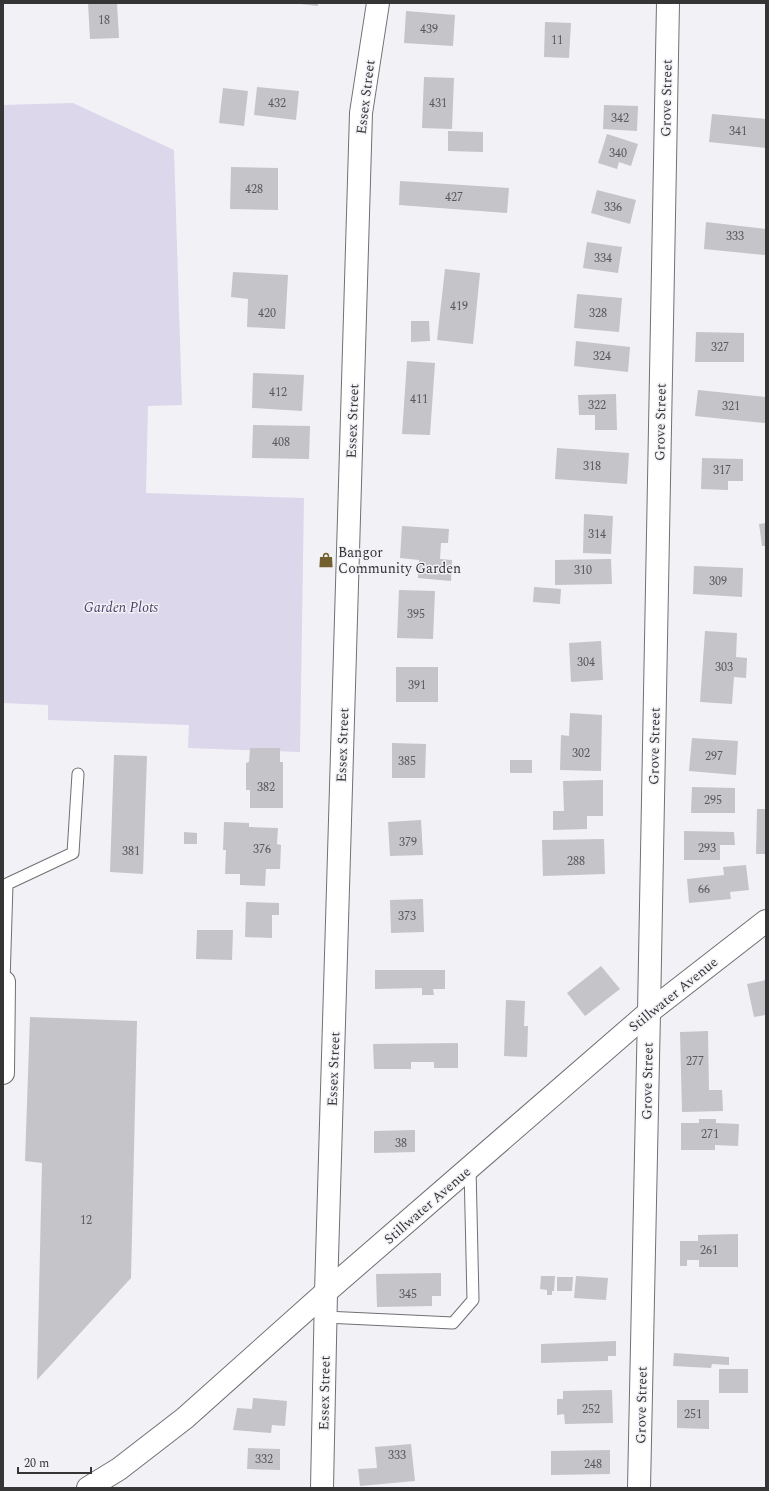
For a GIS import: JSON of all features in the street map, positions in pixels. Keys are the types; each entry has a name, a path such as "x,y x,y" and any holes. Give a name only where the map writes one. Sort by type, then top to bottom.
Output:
{"street":[{"name":"Essex Street","path":"322,1488 325,1317 361,113 378,3"},
{"name":"Grove Street","path":"639,1488 668,3"},
{"name":"Stillwater Avenue","path":"88,1488 119,1469 184,1418 326,1292 648,1012 766,921"},
{"path":"3,1073 4,982"}],"lane":[{"path":"4,982 7,884 73,853 78,774"},
{"path":"325,1317 453,1323 473,1300 470,1167"}],"green space":[{"name":"Garden Plots","path":"73,103 174,150 182,405 148,406 146,493 304,498 300,752 188,748 189,725 48,720 48,705 3,703 3,105"}],"building":[{"path":"88,3 117,3 119,38 90,39"},
{"path":"291,3 318,3 318,6"},
{"path":"406,11 455,15 453,46 404,43"},
{"path":"545,22 571,23 569,58 544,57"},
{"path":"424,77 454,78 452,129 422,128"},
{"path":"257,87 299,91 296,120 254,115"},
{"path":"223,88 248,91 244,126 219,123"},
{"path":"604,105 638,106 637,131 603,129"},
{"path":"712,114 766,119 766,148 709,142"},
{"path":"448,131 483,132 483,152 448,151"},
{"path":"607,134 638,144 631,166 619,162 617,169 598,163"},
{"path":"231,167 278,168 278,210 230,209"},
{"path":"400,181 509,188 507,213 399,205"},
{"path":"597,190 636,200 630,224 591,213"},
{"path":"706,222 766,229 765,255 704,249"},
{"path":"587,242 622,247 618,273 583,268"},
{"path":"445,269 480,273 473,344 437,340"},
{"path":"233,272 288,275 285,329 247,327 248,299 231,297"},
{"path":"577,294 622,298 619,332 574,328"},
{"path":"411,321 429,321 430,341 411,342"},
{"path":"696,332 744,333 744,362 695,362"},
{"path":"576,341 630,347 628,372 574,366"},
{"path":"407,361 435,363 430,435 402,434"},
{"path":"253,373 304,375 302,411 252,408"},
{"path":"698,390 766,397 765,423 695,416"},
{"path":"616,394 617,430 595,430 595,415 579,415 578,395"},
{"path":"253,425 310,426 309,459 252,458"},
{"path":"557,448 629,453 627,484 555,479"},
{"path":"702,458 743,459 743,481 728,481 728,490 701,489"},
{"path":"584,514 613,516 611,554 583,553"},
{"path":"766,523 766,546 762,546 759,524"},
{"path":"402,526 449,529 448,543 441,543 440,559 452,560 451,581 418,578 419,560 400,558"},
{"path":"611,559 612,584 555,585 555,560"},
{"path":"694,566 743,568 742,597 693,594"},
{"path":"534,587 561,589 560,604 533,602"},
{"path":"399,590 435,591 433,639 397,638"},
{"path":"705,631 737,633 736,657 747,658 746,678 734,677 732,704 700,702"},
{"path":"601,641 603,680 571,682 569,643"},
{"path":"396,667 438,667 438,702 396,702"},
{"path":"570,713 602,715 601,771 560,770 561,735 569,736"},
{"path":"692,738 738,741 736,775 689,771"},
{"path":"392,743 426,744 425,778 392,778"},
{"path":"250,748 280,748 280,762 283,762 283,808 250,808 250,790 246,790 246,763 249,762"},
{"path":"114,755 147,756 143,874 110,872"},
{"path":"510,760 532,760 532,773 510,773"},
{"path":"603,780 603,816 587,816 587,829 553,830 553,811 564,811 563,781"},
{"path":"692,787 735,788 735,813 691,813"},
{"path":"757,809 766,809 766,854 756,854"},
{"path":"421,820 423,855 390,856 388,822"},
{"path":"224,822 249,823 249,827 278,828 277,844 281,845 280,869 266,869 265,886 240,885 240,874 225,874 226,850 223,850"},
{"path":"684,831 734,832 735,845 720,845 720,860 684,860"},
{"path":"184,832 197,833 197,844 184,844"},
{"path":"604,839 605,874 543,876 542,840"},
{"path":"746,865 749,890 730,892 731,899 689,903 687,879 724,875 723,867"},
{"path":"423,899 424,932 391,933 390,900"},
{"path":"246,902 279,903 279,915 272,915 272,938 245,937"},
{"path":"197,930 233,930 232,960 196,959"},
{"path":"601,966 620,989 585,1016 567,993"},
{"path":"375,970 445,970 445,989 433,989 434,995 422,995 422,988 375,989"},
{"path":"766,980 766,1018 765,1015 754,1017 747,984"},
{"path":"506,1000 525,1001 524,1026 528,1026 527,1057 504,1056"},
{"path":"30,1017 137,1021 131,1278 37,1380 42,1163 25,1161"},
{"path":"708,1031 709,1090 722,1090 723,1111 682,1112 680,1032"},
{"path":"458,1043 458,1068 434,1068 434,1062 411,1062 411,1069 374,1069 373,1044"},
{"path":"699,1119 716,1119 716,1123 739,1124 738,1146 715,1145 715,1150 681,1150 681,1123 699,1123"},
{"path":"415,1130 415,1152 374,1153 374,1131"},
{"path":"738,1234 738,1267 699,1267 699,1260 687,1260 687,1266 680,1266 680,1241 698,1241 698,1235"},
{"path":"441,1273 441,1296 432,1296 432,1306 377,1307 376,1274"},
{"path":"541,1276 555,1276 554,1291 552,1291 552,1295 547,1295 547,1290 540,1289"},
{"path":"576,1276 608,1278 606,1300 574,1298"},
{"path":"557,1277 573,1277 572,1291 557,1291"},
{"path":"616,1341 616,1356 608,1356 608,1361 541,1363 541,1344"},
{"path":"674,1353 729,1357 729,1365 712,1364 711,1368 673,1366"},
{"path":"719,1369 748,1369 748,1393 719,1393"},
{"path":"612,1390 613,1423 565,1424 564,1414 557,1415 557,1399 563,1399 563,1391"},
{"path":"253,1398 287,1401 285,1426 272,1425 271,1433 233,1430 237,1408 252,1409"},
{"path":"677,1400 709,1400 709,1429 677,1428"},
{"path":"411,1444 415,1481 360,1486 358,1469 377,1468 375,1447"},
{"path":"248,1448 280,1449 280,1470 247,1469"},
{"path":"610,1450 610,1474 551,1475 551,1451"}],"place":[{"name":"Bangor Community Garden","path":"326,560"}]}
